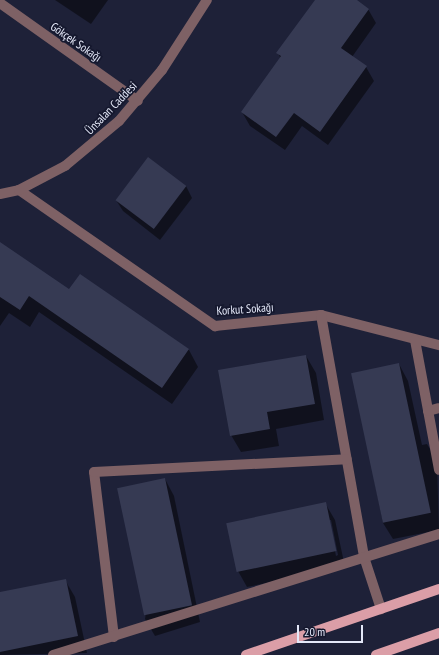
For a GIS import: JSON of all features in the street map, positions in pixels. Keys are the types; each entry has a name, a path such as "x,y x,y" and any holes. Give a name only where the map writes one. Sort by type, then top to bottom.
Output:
{"main road":[{"path":"246,655 439,588"},
{"path":"376,655 439,633"}],"street":[{"name":"Ünsalan Caddesi","path":"0,194 19,190 65,166 93,145 138,101 207,0"},
{"name":"Gökçek Sokağı","path":"0,3 138,101"},
{"name":"Korkut Sokağı","path":"19,190 215,326 322,315 414,340 439,345"},
{"path":"322,315 364,557 380,609"},
{"path":"414,340 439,470"},
{"path":"428,410 439,408"},
{"path":"114,637 94,472 347,459"},
{"path":"52,655 114,637 439,534"}],"building":[{"path":"315,0 357,0 369,9 341,48 367,66 320,132 294,113 276,137 241,112 281,56 276,53"},
{"path":"148,157 186,186 154,229 116,200"},
{"path":"0,242 69,289 80,274 189,349 162,388 29,296 20,310 0,297"},
{"path":"306,355 315,404 267,412 270,429 230,436 218,370"},
{"path":"399,363 431,513 383,523 351,373"},
{"path":"165,478 192,605 144,615 117,488"},
{"path":"326,502 336,551 237,572 226,523"},
{"path":"66,579 78,636 0,652 0,592"}]}
